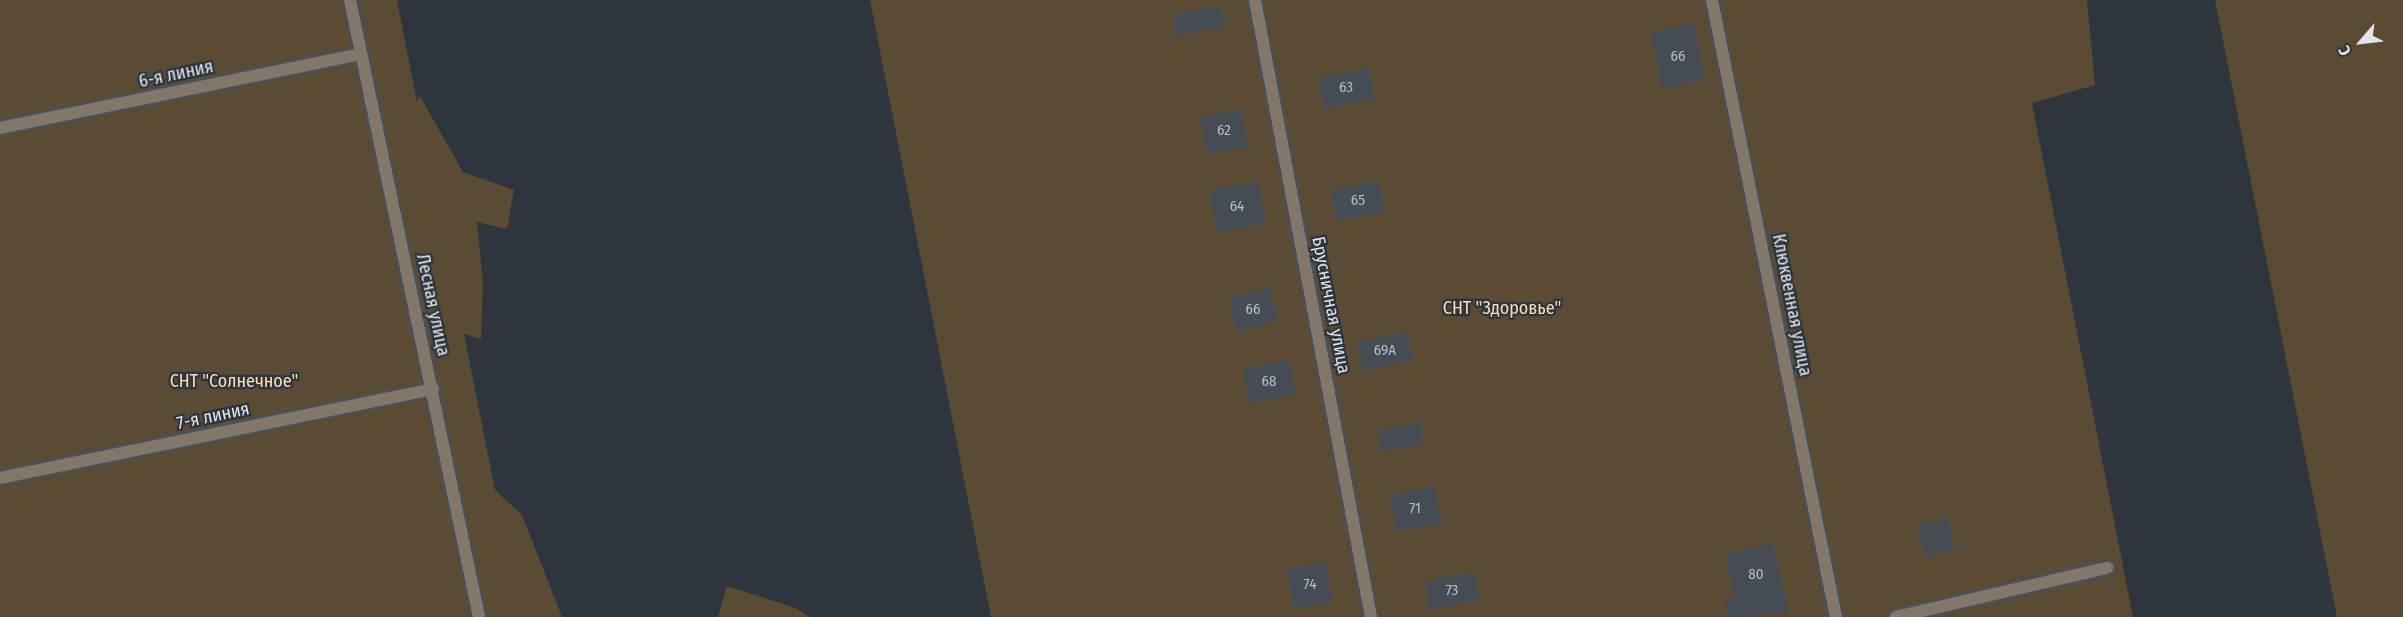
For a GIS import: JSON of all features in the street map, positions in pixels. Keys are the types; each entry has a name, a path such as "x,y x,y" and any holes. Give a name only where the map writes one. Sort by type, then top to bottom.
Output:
{"street":[{"name":"Лесная улица","path":"350,0 479,617"},
{"name":"Брусничная улица","path":"1255,0 1371,617"},
{"name":"Клюквенная улица","path":"1712,0 1836,617"},
{"name":"6-я линия","path":"0,128 360,54"},
{"name":"7-я линия","path":"0,478 433,389"},
{"path":"1896,617 2107,568"}],"green space":[{"name":"СНТ \"Солнечное\"","path":"0,0 397,0 417,101 420,96 463,172 514,190 507,229 477,222 483,283 481,339 464,334 495,490 522,515 562,617 0,617"},
{"name":"СНТ \"Здоровье\"","path":"870,0 2087,0 2095,85 2032,103 2133,617 991,617"},
{"path":"2215,0 2403,0 2403,617 2337,617"},
{"path":"727,586 796,608 810,617 718,617"}],"building":[{"path":"1221,6 1225,27 1177,36 1173,15"},
{"path":"1694,24 1705,80 1662,88 1651,32"},
{"path":"1369,68 1375,99 1324,109 1318,78"},
{"path":"1241,109 1249,146 1208,155 1200,118"},
{"path":"1258,181 1266,223 1217,233 1209,191"},
{"path":"1379,181 1385,211 1337,221 1331,190"},
{"path":"1269,287 1278,321 1237,332 1228,298"},
{"path":"1407,332 1413,360 1363,371 1357,343"},
{"path":"1289,360 1296,394 1249,404 1242,370"},
{"path":"1420,423 1424,445 1380,452 1377,431"},
{"path":"1435,486 1442,523 1396,532 1389,495"},
{"path":"1947,517 1956,549 1926,557 1917,526"},
{"path":"1773,543 1789,613 1728,617 1724,599 1735,597 1725,554"},
{"path":"1325,562 1333,602 1295,610 1287,569"},
{"path":"1475,572 1480,601 1430,609 1425,581"}]}
